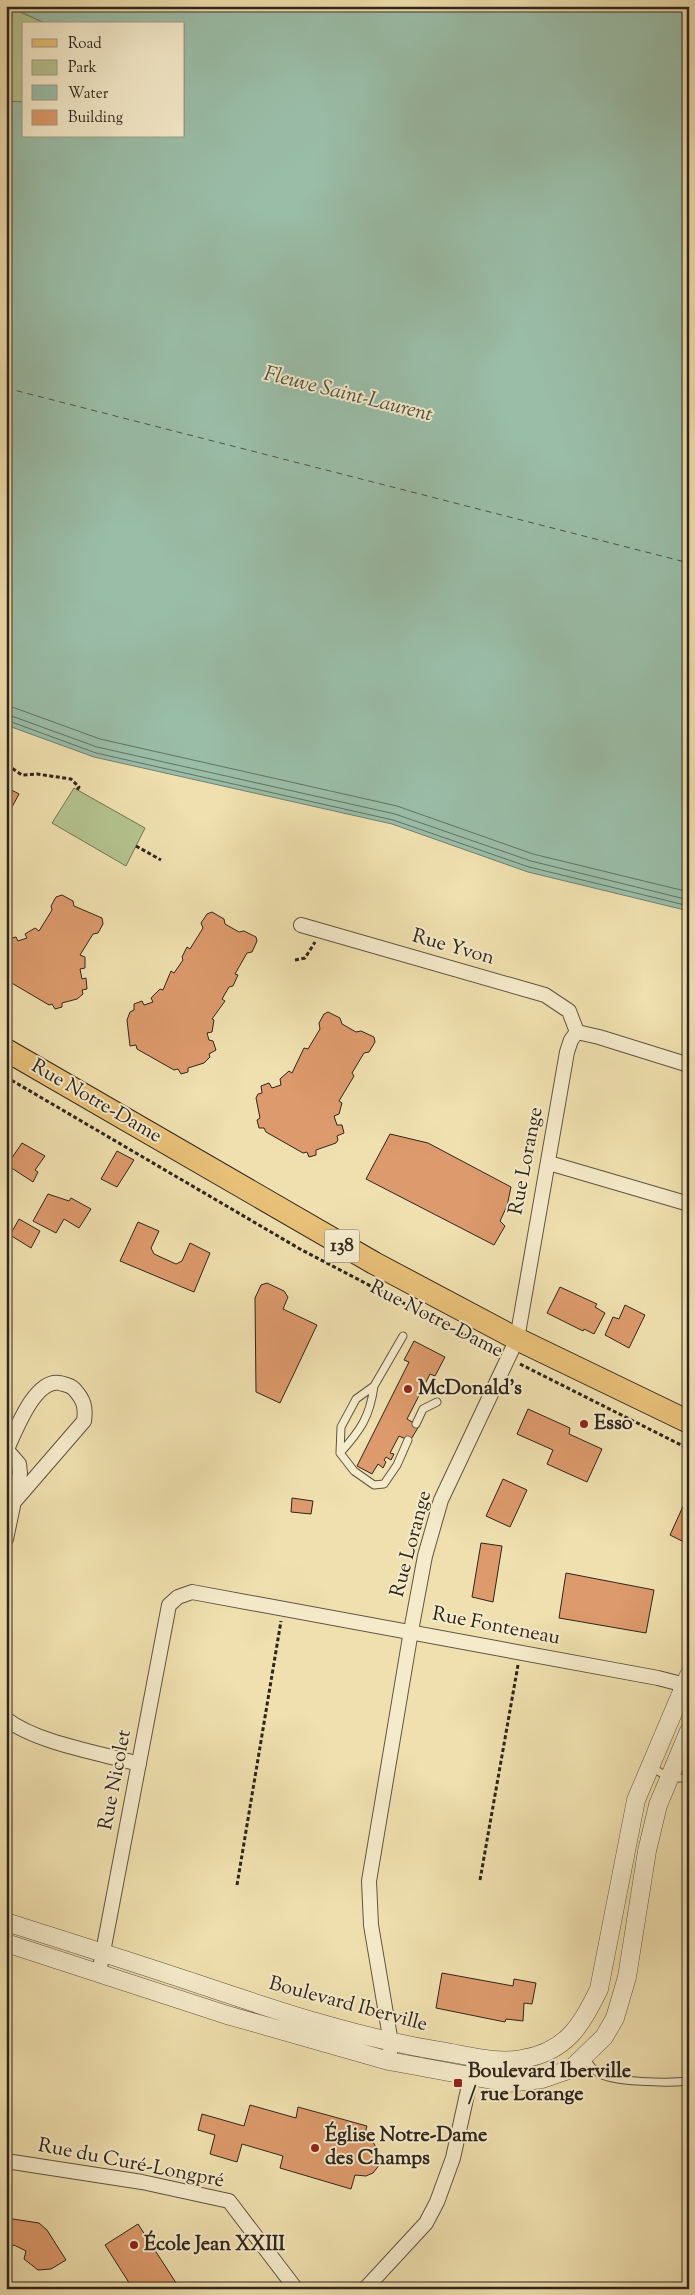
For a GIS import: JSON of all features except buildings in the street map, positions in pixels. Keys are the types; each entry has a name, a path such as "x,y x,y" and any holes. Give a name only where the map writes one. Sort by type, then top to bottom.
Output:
{"main road":[{"name":"Rue Notre-Dame","path":"6,1050 512,1348 689,1422"}],"street":[{"name":"Rue Yvon","path":"301,925 546,995 569,1011 577,1032"},
{"name":"Rue Lorange","path":"389,2061 391,2043 371,1926 369,1881 411,1631 425,1556 441,1500 512,1348 541,1190 549,1163 567,1052 571,1040 577,1032"},
{"path":"577,1032 599,1036 689,1065"},
{"path":"549,1163 689,1204"},
{"path":"6,1539 20,1473 19,1464 7,1449 30,1403 48,1384 55,1382 71,1386 83,1398 86,1409 84,1421 14,1502"},
{"name":"Rue Fonteneau","path":"178,1597 192,1592 687,1682"},
{"name":"Rue Nicolet","path":"99,1974 170,1605 178,1597"},
{"name":"Boulevard Iberville","path":"10,1923 254,2002 391,2043 496,2060 523,2059 548,2051 574,2033 599,1989 636,1800 649,1766 687,1682"},
{"path":"6,1719 27,1731 44,1737 139,1764"},
{"name":"Boulevard Iberville","path":"7,1947 249,2022 389,2061 508,2084 542,2079 571,2069 604,2037 615,2018 627,1977 647,1851 658,1805 689,1731"},
{"path":"7,1947 10,1923"},
{"path":"566,2040 584,2057"},
{"path":"365,2289 426,2223 437,2202 453,2158 469,2077 476,2057"},
{"name":"Rue du Curé-Longpré","path":"6,2161 136,2181 228,2201 296,2289"}],"lane":[{"path":"340,1453 358,1433 363,1424 371,1408 374,1386 403,1336"},
{"path":"374,1386 356,1398 341,1427 340,1453 354,1471 374,1485 384,1484 397,1465 408,1440"},
{"path":"416,1424 423,1409 437,1402"},
{"path":"649,1766 669,1778 689,1778"},
{"path":"584,2057 597,2073 615,2078 668,2083 689,2082"}],"path":[{"path":"7,766 22,775 36,774 71,778 79,787 77,790"},
{"path":"136,846 161,860"},
{"path":"295,960 305,958 311,952 320,931"},
{"name":"Rue Notre-Dame","path":"6,1076 300,1249 474,1340"},
{"name":"Rue Notre-Dame","path":"512,1348 689,1450"},
{"path":"237,1885 283,1608"},
{"path":"480,1880 520,1652"}],"green space":[{"path":"6,6 42,22 22,22 22,102 6,101"},
{"path":"74,788 145,828 126,866 52,823"}],"water":[{"name":"Fleuve Saint-Laurent","path":"8,6 689,6 689,911 528,872 392,824 94,757 6,725 6,101 22,102 22,138 185,138 185,22 43,22"}],"ferry route":[{"path":"6,388 689,563"}],"place":[{"name":"McDonald's","path":"408,1389"},
{"name":"Esso","path":"584,1424"},
{"name":"Boulevard Iberville / rue Lorange","path":"458,2083"},
{"name":"Église Notre-Dame des Champs","path":"315,2148"},
{"name":"École Jean XXIII","path":"134,2245"}]}
